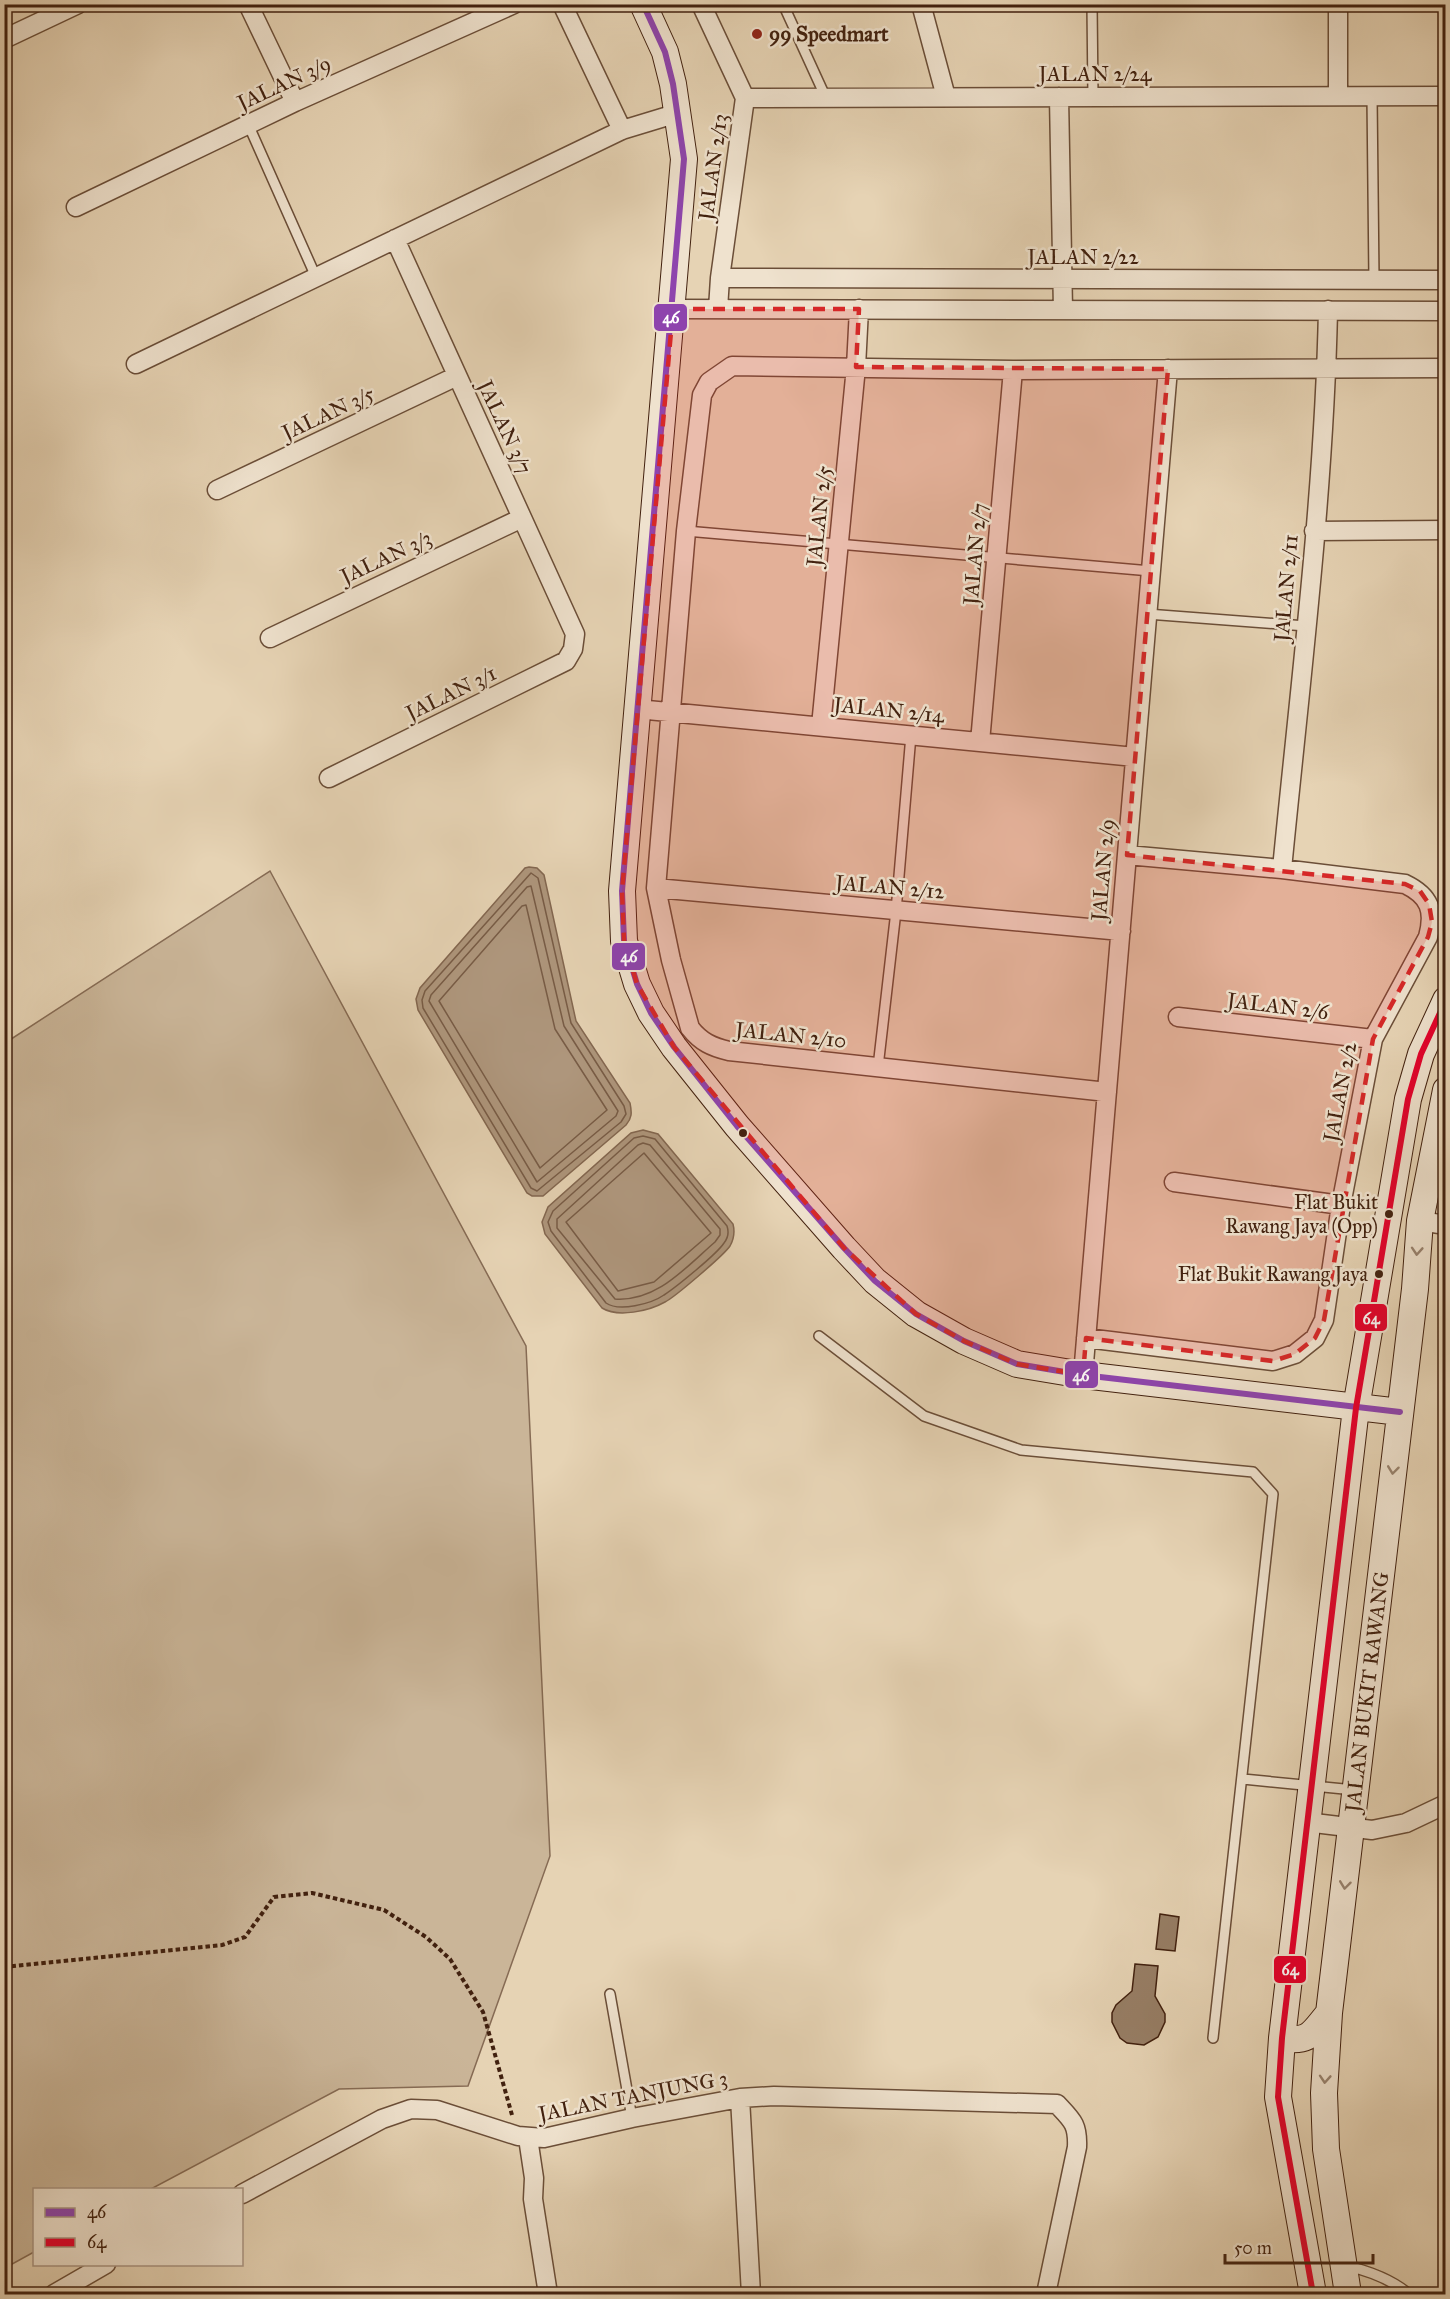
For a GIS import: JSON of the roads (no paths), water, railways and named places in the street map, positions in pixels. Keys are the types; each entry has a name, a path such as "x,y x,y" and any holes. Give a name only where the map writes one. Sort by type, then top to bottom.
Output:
{"street":[{"path":"4,39 78,4"},
{"path":"248,4 295,102"},
{"name":"JALAN 3/9","path":"76,207 295,102 514,4"},
{"path":"562,4 622,130"},
{"path":"643,4 665,52 678,113 684,159 622,891 624,941 637,984 651,1013 674,1047 737,1126 875,1281 916,1314 964,1341 1017,1364 1083,1375 1400,1412"},
{"name":"JALAN 2/13","path":"701,4 745,98 717,309"},
{"path":"921,4 946,97"},
{"path":"1338,4 1338,96"},
{"name":"JALAN 2/24","path":"745,98 1446,96"},
{"path":"1059,97 1063,310"},
{"path":"136,364 622,130 678,113"},
{"name":"JALAN 3/7","path":"395,239 575,634"},
{"name":"JALAN 2/22","path":"720,278 1446,280"},
{"path":"673,309 1446,311"},
{"name":"JALAN 2/5","path":"820,726 856,367 859,309"},
{"name":"JALAN 2/11","path":"1282,869 1314,531 1327,370 1328,310"},
{"name":"JALAN 2/10","path":"1107,1092 729,1052 715,1048 697,1038 690,1028 671,960 656,888 686,531 702,394 710,382 732,366 1013,370 1446,368"},
{"name":"JALAN 2/9","path":"1083,1375 1168,369"},
{"name":"JALAN 2/7","path":"980,742 1013,370"},
{"name":"JALAN 3/5","path":"217,490 457,376"},
{"name":"JALAN 3/3","path":"270,638 522,518"},
{"path":"1314,531 1446,530"},
{"name":"JALAN 3/1","path":"330,778 566,661 573,649 575,634"},
{"name":"JALAN 2/14","path":"637,709 1136,757"},
{"name":"JALAN 2/2","path":"1086,1338 1273,1361 1294,1354 1316,1338 1324,1320 1341,1205 1373,1039 1428,937 1432,922 1429,904 1420,891 1406,884 1282,869 1127,855"},
{"name":"JALAN 2/12","path":"656,888 1120,931"},
{"path":"1313,2295 1278,2097 1282,2038 1356,1407 1408,1099 1421,1054 1446,1000"},
{"name":"JALAN 2/6","path":"1178,1017 1373,1039"},
{"name":"JALAN BUKIT RAWANG","path":"1348,2295 1326,2149 1324,2092 1329,2013 1415,1289 1420,1221 1446,1090"},
{"path":"1174,1182 1341,1205"},
{"path":"1420,1221 1446,1225"},
{"path":"1306,1822 1372,1830 1406,1823 1446,1804"},
{"path":"1282,2038 1298,2041 1309,2036 1329,2013"},
{"name":"JALAN TANJUNG 3","path":"243,2193 382,2119 411,2109 437,2110 523,2137 544,2138 632,2118 740,2098 774,2096 1057,2104 1073,2122 1078,2132 1077,2147 1046,2295"},
{"path":"740,2098 751,2295"},
{"path":"523,2137 534,2178 533,2199 548,2295"},
{"path":"54,2295 104,2266"}],"lane":[{"path":"783,4 826,98"},
{"path":"1092,4 1093,97"},
{"path":"1372,96 1374,280"},
{"path":"248,124 316,277"},
{"path":"686,531 1151,571"},
{"path":"1147,614 1306,626"},
{"path":"878,1066 896,911 911,735"},
{"path":"819,1336 924,1416 1021,1450 1252,1472 1273,1494 1213,2038"},
{"path":"1243,1779 1356,1790"},
{"path":"610,1994 632,2118"},
{"path":"1345,2266 1365,2270 1398,2286 1409,2295"}],"water":[{"path":"525,868 537,868 544,875 576,1021 630,1103 631,1113 626,1125 543,1196 532,1196 527,1193 418,1010 416,999 420,988"},
{"path":"643,1130 658,1134 733,1224 734,1235 726,1251 670,1299 642,1310 616,1313 602,1308 545,1234 542,1222 548,1207 631,1133"}],"place":[{"name":"99 Speedmart","path":"757,34"},
{"name":"Flat Bukit Rawang Jaya (Opp)","path":"1389,1214"},
{"name":"Flat Bukit Rawang Jaya","path":"1379,1274"}]}
